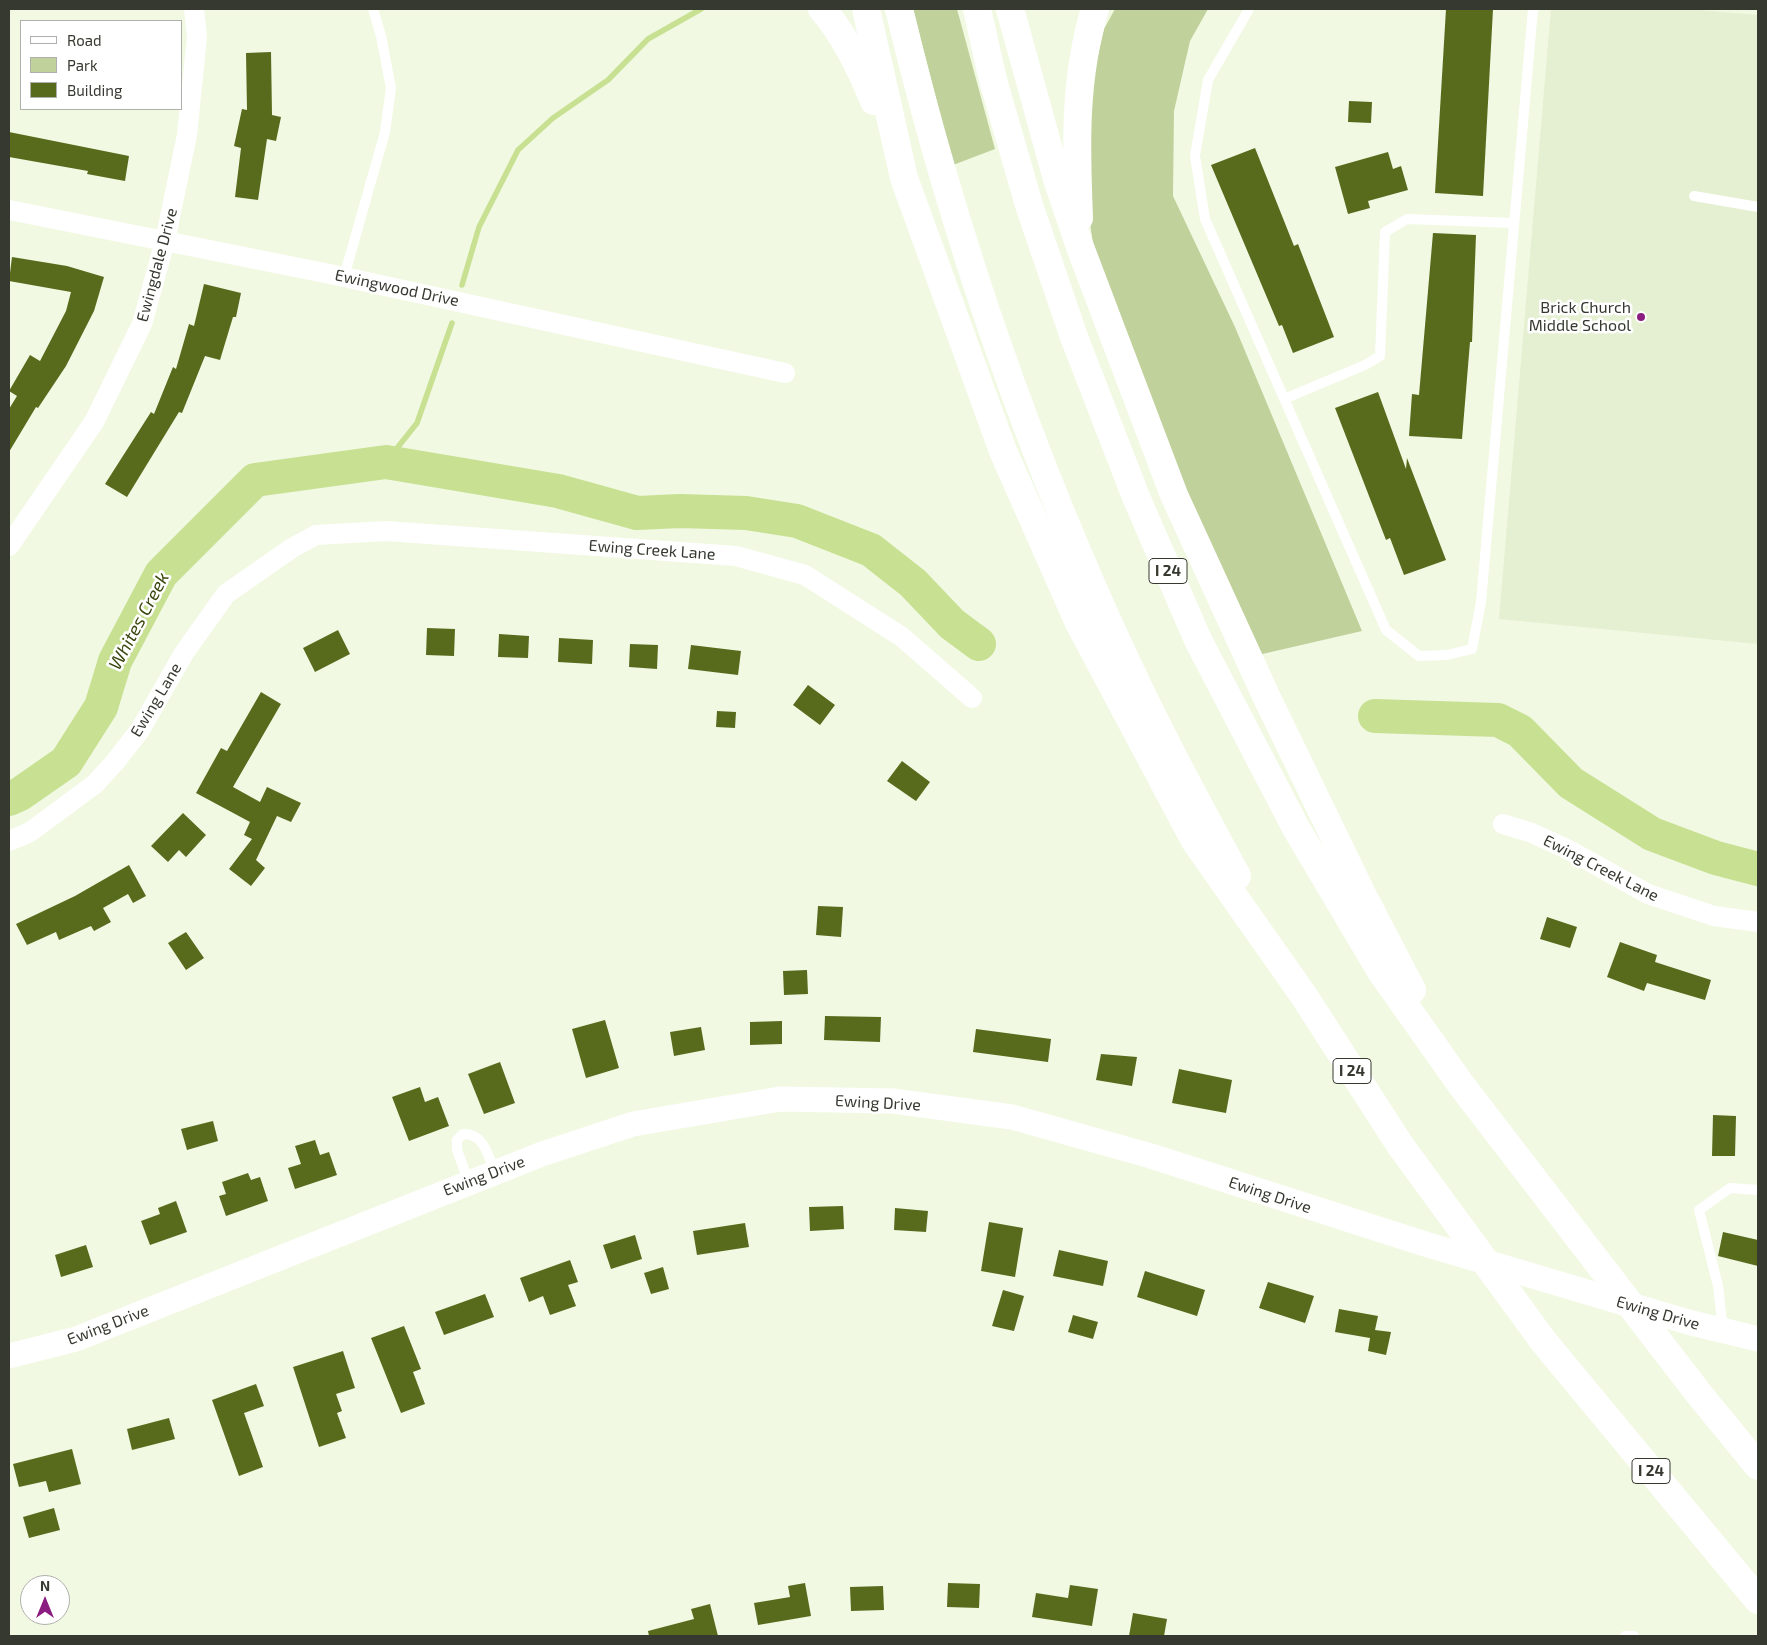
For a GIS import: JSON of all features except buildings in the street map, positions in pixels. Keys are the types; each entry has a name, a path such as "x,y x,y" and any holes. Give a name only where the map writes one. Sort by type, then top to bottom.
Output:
{"highway":[{"path":"822,9 831,19 862,72 904,178 1003,451 1079,623 1195,841 1304,996"},
{"path":"866,9 904,178"},
{"name":"I 24","path":"899,9 918,87 952,204 992,329 1043,469 1127,663 1190,790 1304,996 1400,1145 1544,1342 1758,1600"},
{"name":"I 24","path":"977,9 994,80 1029,205 1074,337 1136,497 1198,640 1296,828 1372,956 1462,1086 1552,1206 1699,1394 1758,1466"},
{"path":"1010,9 1057,180 1080,247 1174,494 1267,698 1363,896 1462,1086"},
{"path":"1080,247 1077,116 1086,41 1095,9"}],"street":[{"name":"Ewingdale Drive","path":"9,546 94,422 142,324 165,241 187,135 197,37 194,9"},
{"name":"Ewingwood Drive","path":"9,210 344,277 784,373"},
{"name":"Ewing Creek Lane","path":"292,548 316,535 386,531 736,556 806,575 902,637 972,698"},
{"name":"Ewing Lane","path":"9,841 30,832 95,784 140,730 184,653 226,594 292,548"},
{"name":"Ewing Creek Lane","path":"1504,824 1532,833 1569,850 1648,894 1714,916 1758,922"},
{"name":"Ewing Drive","path":"9,1356 76,1339 558,1148 643,1122 780,1099 893,1101 1012,1117 1151,1156 1424,1244 1688,1322 1758,1339"}],"lane":[{"path":"344,277 385,132 390,88 381,36 373,9"},
{"path":"1249,9 1208,80 1195,156 1205,219 1386,630 1419,656 1448,655 1472,649 1481,602 1533,9"},
{"path":"1694,196 1758,207"},
{"path":"1284,399 1365,365 1380,356 1385,232 1407,219 1514,223"},
{"path":"469,1182 457,1150 457,1140 463,1134 476,1136 482,1142 495,1172"},
{"path":"1723,1330 1718,1286 1699,1210 1730,1188 1758,1190"},
{"path":"1625,1636 1634,1636"}],"shaded area":[{"name":"Brick Church Middle School","path":"1551,9 1685,9 1758,15 1758,644 1499,619"}],"green space":[{"path":"913,9 957,9 995,149 953,165"},
{"path":"1115,9 1208,9 1190,41 1174,111 1173,196 1235,327 1362,631 1258,655 1207,546 1129,349 1093,244 1084,178 1087,102 1104,29"}],"waterway":[{"path":"462,285 479,227 518,150 553,118 608,80 648,39 701,9"},
{"path":"386,462 417,423 452,323"},
{"name":"Whites Creek","path":"9,799 20,794 66,762 101,707 115,661 161,574 255,480 386,462 558,491 637,513 680,511 746,513 797,521 871,550 913,583 952,624 979,644"},
{"path":"1375,716 1498,720 1520,731 1571,783 1652,834 1716,858 1758,869"}],"place":[{"name":"Brick Church Middle School","path":"1641,317"}]}
